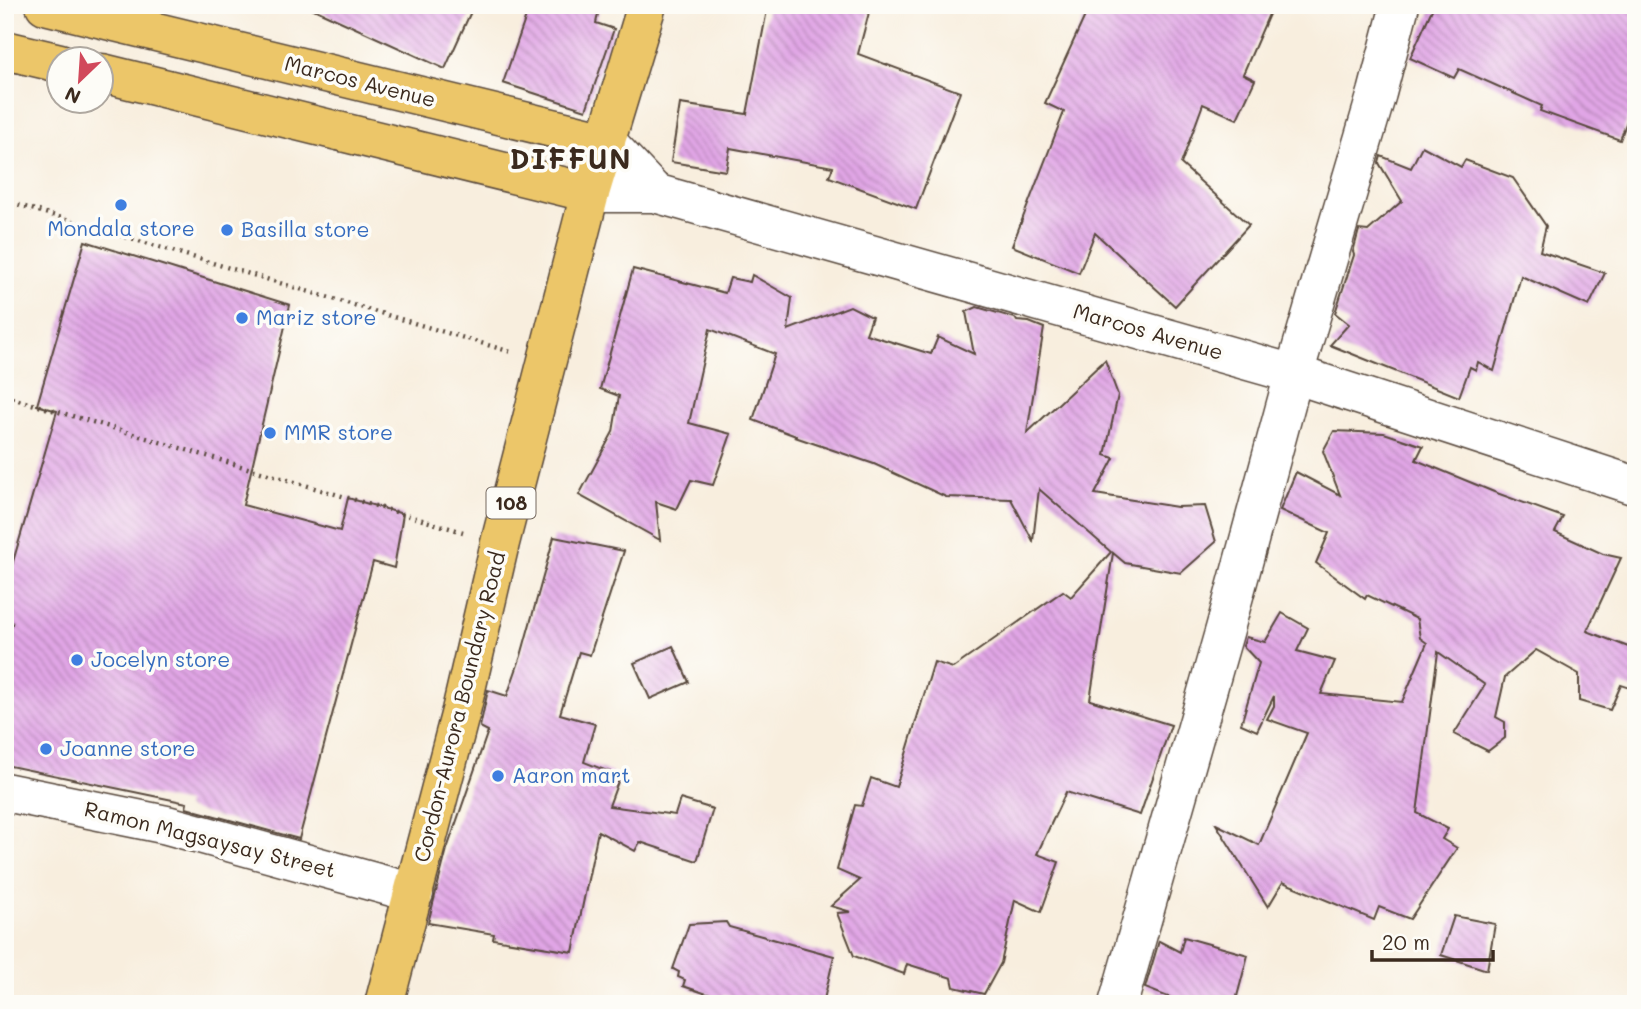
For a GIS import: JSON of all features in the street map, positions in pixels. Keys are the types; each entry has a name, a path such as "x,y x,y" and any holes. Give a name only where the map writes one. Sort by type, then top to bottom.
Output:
{"main road":[{"name":"Marcos Avenue","path":"45,5 606,141"},
{"name":"Cordon-Aurora Boundary Road","path":"384,1004 461,711 500,544 590,192 647,5"},
{"path":"5,50 46,60"},
{"name":"Marcos Avenue","path":"116,76 590,192"}],"street":[{"path":"1118,1004 1400,5"},
{"path":"606,141 655,193"},
{"name":"Marcos Avenue","path":"590,192 655,193 1294,374 1636,486"},
{"name":"Ramon Magsaysay Street","path":"5,792 167,825 414,893"}],"path":[{"path":"5,201 548,363"},
{"path":"5,396 500,544"},
{"path":"5,622 13,624"}],"building":[{"path":"305,5 474,5 445,69"},
{"path":"530,5 600,5 596,23 614,29 586,110 503,83"},
{"path":"768,5 871,5 858,54 960,92 916,209 829,177 833,167 730,148 726,171 671,162 680,104 747,114"},
{"path":"1090,5 1273,5 1243,74 1255,80 1237,119 1203,104 1181,164 1249,225 1175,306 1095,233 1079,273 1012,246 1064,112 1045,103"},
{"path":"1434,5 1636,5 1636,96 1620,140 1540,111 1542,106 1459,69 1454,78 1410,58"},
{"path":"1422,146 1461,167 1465,160 1513,178 1546,226 1540,251 1605,273 1589,306 1521,276 1494,371 1478,362 1476,370 1470,367 1459,397 1330,345 1349,324 1335,313 1354,255 1359,230 1368,231 1402,201 1379,163 1381,156 1411,168"},
{"path":"85,241 290,305 243,505 340,531 348,498 403,514 394,568 373,562 299,839 186,808 187,803 5,765 5,589 57,411 37,405"},
{"path":"633,269 725,293 730,278 750,282 752,275 792,298 788,330 850,306 872,317 866,334 931,354 938,337 974,354 966,312 977,307 1044,328 1027,433 1105,360 1118,395 1105,455 1114,458 1095,494 1177,507 1205,506 1216,542 1181,573 1125,563 1113,553 1090,700 1171,725 1140,815 1066,792 1037,854 1059,862 1041,912 1015,900 1001,963 984,994 954,987 952,978 907,964 904,974 854,956 837,913 851,912 831,906 860,880 837,870 855,805 862,806 871,778 896,787 934,662 953,668 1063,591 1071,597 1111,552 1039,489 1033,541 1011,499 946,497 874,464 753,420 775,354 710,329 689,423 731,434 713,485 691,480 677,509 656,502 660,540 579,495 613,432 619,396 600,389"},
{"path":"1334,431 1384,433 1423,446 1416,460 1563,517 1555,532 1603,554 1621,558 1587,631 1636,650 1636,690 1621,685 1610,710 1579,701 1579,674 1536,650 1505,677 1496,717 1505,722 1505,738 1488,751 1454,734 1485,685 1438,652 1417,813 1448,829 1442,839 1457,848 1410,919 1379,907 1374,920 1283,882 1268,907 1216,824 1259,845 1307,733 1267,719 1274,706 1274,696 1257,731 1241,724 1259,663 1243,646 1246,637 1265,642 1282,613 1308,628 1297,651 1335,661 1321,694 1402,702 1427,643 1420,638 1417,619 1367,595 1365,599 1316,563 1329,533 1280,510 1296,472 1340,495 1323,451"},
{"path":"554,537 624,551 590,655 579,652 560,714 595,724 584,762 620,776 609,806 675,815 680,799 713,809 697,861 640,842 635,851 598,831 573,952 493,939 494,934 428,923 447,849 488,731 480,727 488,690 507,696"},
{"path":"673,646 689,682 650,699 634,663"},
{"path":"1454,916 1495,924 1487,970 1441,955"},
{"path":"726,922 729,927 834,956 823,1004 756,1004 724,994 722,999 683,986 685,980 678,977 679,972 673,969 689,924"},
{"path":"1184,937 1248,955 1235,1004 1186,1004 1145,988 1159,941 1180,952"}],"place":[{"name":"Mondala store","path":"121,205"},
{"name":"Basilla store","path":"227,230"},
{"name":"Mariz store","path":"242,318"},
{"name":"MMR store","path":"270,433"},
{"name":"Jocelyn store","path":"77,660"},
{"name":"Joanne store","path":"46,749"},
{"name":"Aaron mart","path":"498,776"}],"district":[{"name":"DIFFUN","path":"571,159"}]}
